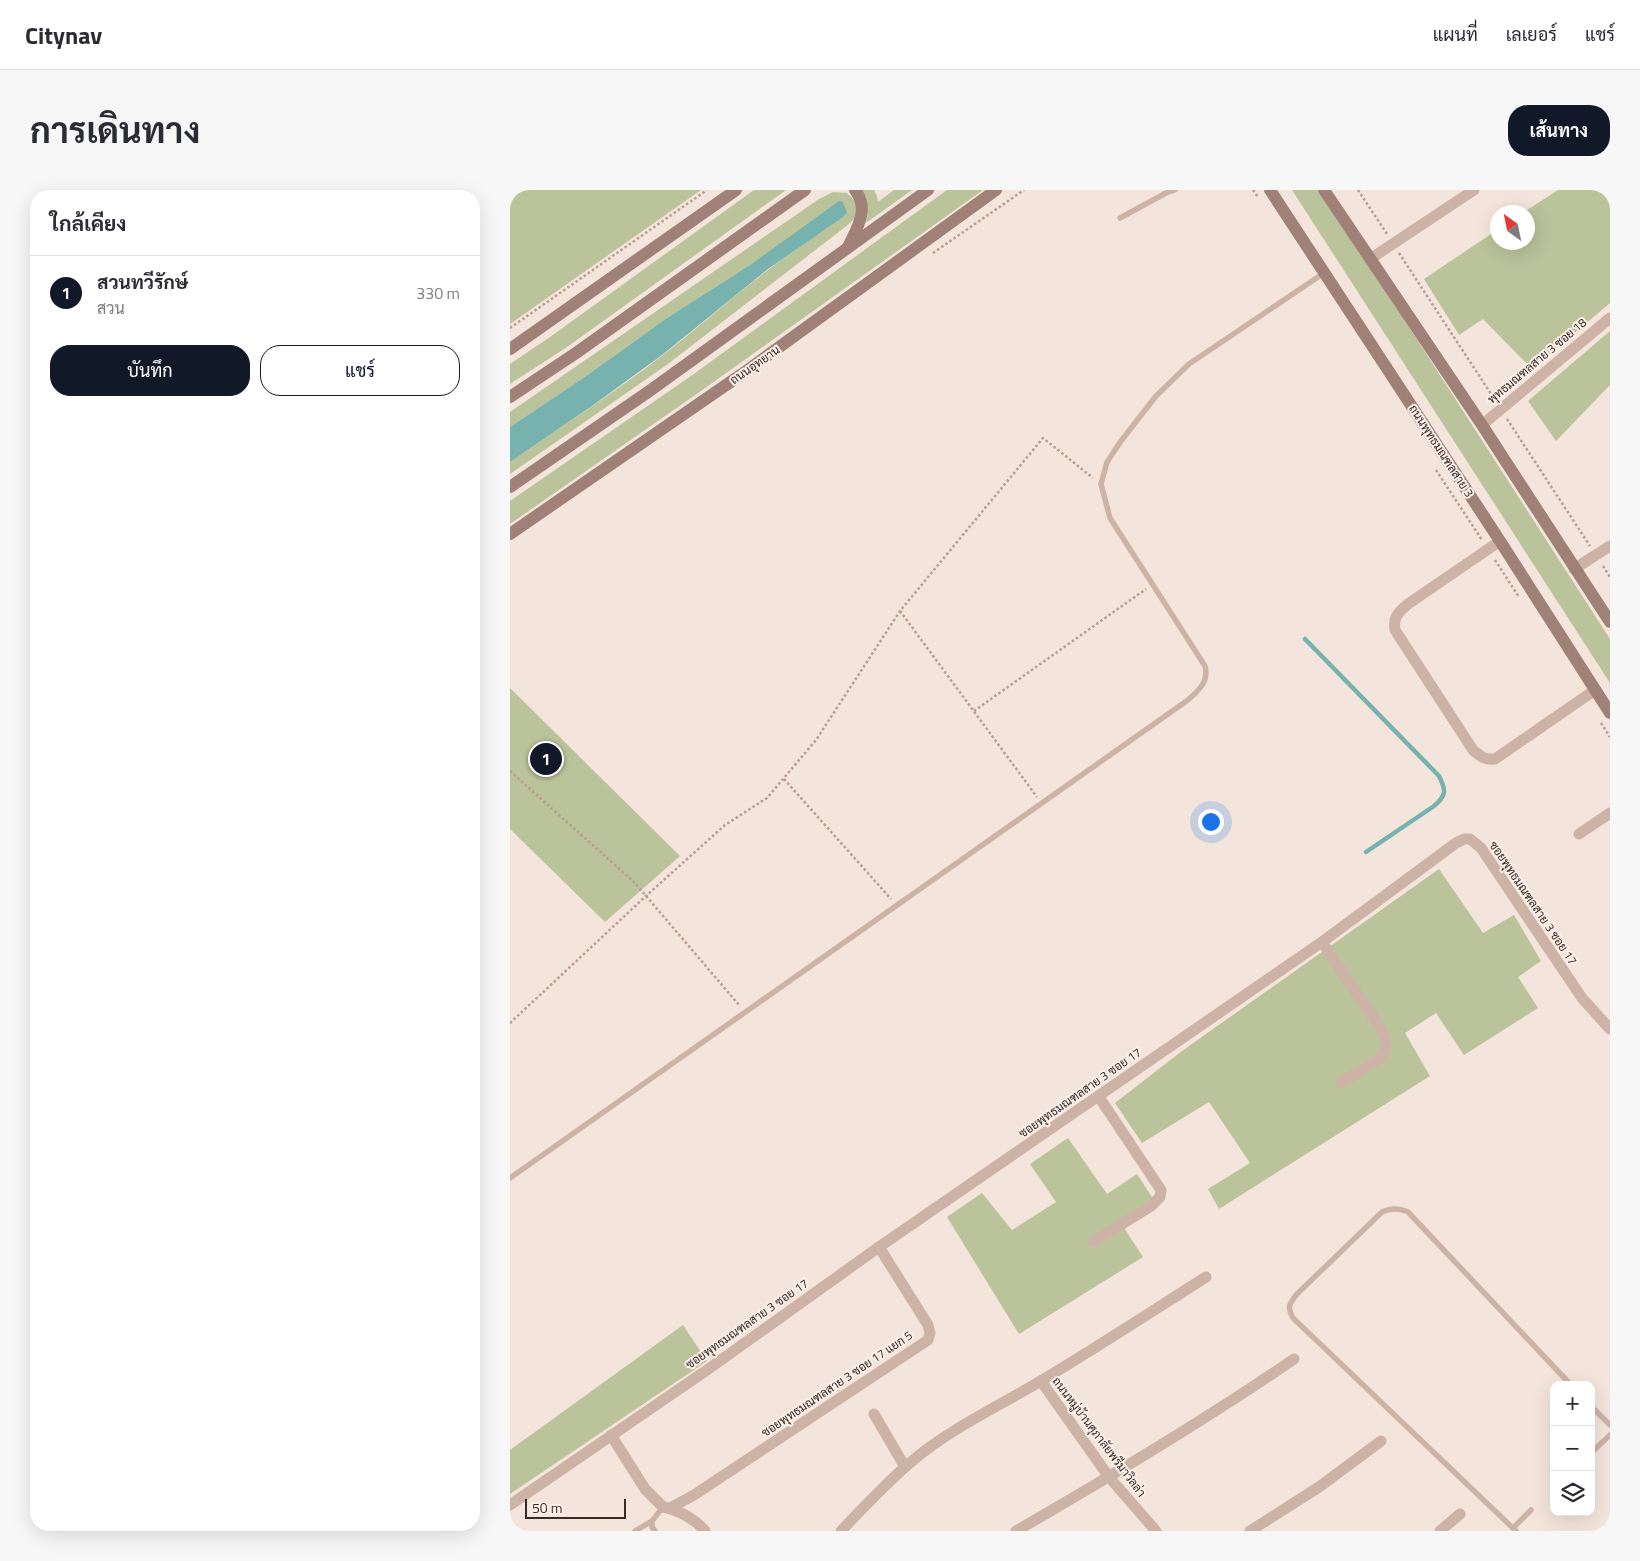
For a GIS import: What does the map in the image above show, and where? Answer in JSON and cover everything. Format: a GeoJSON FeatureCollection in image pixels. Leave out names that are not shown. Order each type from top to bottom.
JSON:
{"type":"FeatureCollection","features":[{"type":"Feature","properties":{"kind":"main road"},"geometry":{"type":"LineString","coordinates":[[510,349],[736,190]]}},
{"type":"Feature","properties":{"kind":"main road"},"geometry":{"type":"LineString","coordinates":[[779,209],[800,190]]}},
{"type":"Feature","properties":{"kind":"main road"},"geometry":{"type":"LineString","coordinates":[[510,397],[576,353],[806,190]]}},
{"type":"Feature","properties":{"kind":"main road"},"geometry":{"type":"LineString","coordinates":[[848,247],[862,212],[861,198],[855,190]]}},
{"type":"Feature","properties":{"kind":"main road"},"geometry":{"type":"LineString","coordinates":[[510,487],[648,392],[928,190]]}},
{"type":"Feature","properties":{"kind":"main road","name":"ถนนอุทยาน"},"geometry":{"type":"LineString","coordinates":[[510,534],[742,374],[996,190]]}},
{"type":"Feature","properties":{"kind":"main road","name":"ถนนพุทธมณฑลสาย 3"},"geometry":{"type":"LineString","coordinates":[[1270,190],[1500,541],[1610,713]]}},
{"type":"Feature","properties":{"kind":"main road"},"geometry":{"type":"LineString","coordinates":[[1324,190],[1610,622]]}},
{"type":"Feature","properties":{"kind":"street"},"geometry":{"type":"LineString","coordinates":[[1370,259],[1474,190]]}},
{"type":"Feature","properties":{"kind":"street","name":"พุทธมณฑลสาย 3 ซอย 18"},"geometry":{"type":"LineString","coordinates":[[1482,426],[1610,318]]}},
{"type":"Feature","properties":{"kind":"street"},"geometry":{"type":"LineString","coordinates":[[1500,541],[1408,604],[1398,613],[1394,621],[1395,630],[1473,750],[1487,760],[1495,759],[1596,690]]}},
{"type":"Feature","properties":{"kind":"street"},"geometry":{"type":"LineString","coordinates":[[1574,569],[1610,546]]}},
{"type":"Feature","properties":{"kind":"street"},"geometry":{"type":"LineString","coordinates":[[1579,834],[1610,813]]}},
{"type":"Feature","properties":{"kind":"street","name":"ซอยพุทธมณฑลสาย 3 ซอย 17"},"geometry":{"type":"LineString","coordinates":[[510,1504],[707,1370],[879,1247],[1322,942],[1456,843],[1470,839],[1481,848],[1582,998],[1610,1029]]}},
{"type":"Feature","properties":{"kind":"street"},"geometry":{"type":"LineString","coordinates":[[1322,942],[1381,1029],[1386,1043],[1386,1051],[1382,1057],[1341,1083]]}},
{"type":"Feature","properties":{"kind":"street"},"geometry":{"type":"LineString","coordinates":[[1093,1242],[1152,1206],[1160,1197],[1161,1190],[1099,1097]]}},
{"type":"Feature","properties":{"kind":"street","name":"ซอยพุทธมณฑลสาย 3 ซอย 17 แยก 5"},"geometry":{"type":"LineString","coordinates":[[666,1507],[694,1495],[928,1340],[930,1332],[928,1326],[879,1247]]}},
{"type":"Feature","properties":{"kind":"street"},"geometry":{"type":"LineString","coordinates":[[841,1531],[888,1482],[912,1461],[954,1432],[1041,1381],[1206,1277]]}},
{"type":"Feature","properties":{"kind":"street"},"geometry":{"type":"LineString","coordinates":[[1016,1531],[1109,1477],[1253,1387],[1294,1359]]}},
{"type":"Feature","properties":{"kind":"street","name":"ถนนหมู่บ้านศุภาลัยพรีมาวิลล่า"},"geometry":{"type":"LineString","coordinates":[[1041,1381],[1109,1477],[1156,1531]]}},
{"type":"Feature","properties":{"kind":"street"},"geometry":{"type":"LineString","coordinates":[[874,1414],[905,1467]]}},
{"type":"Feature","properties":{"kind":"street"},"geometry":{"type":"LineString","coordinates":[[611,1435],[645,1489],[666,1507],[699,1523],[705,1531]]}},
{"type":"Feature","properties":{"kind":"street"},"geometry":{"type":"LineString","coordinates":[[1250,1531],[1319,1487],[1381,1440]]}},
{"type":"Feature","properties":{"kind":"street"},"geometry":{"type":"LineString","coordinates":[[1440,1531],[1460,1514]]}},
{"type":"Feature","properties":{"kind":"lane"},"geometry":{"type":"LineString","coordinates":[[1120,218],[1175,190]]}},
{"type":"Feature","properties":{"kind":"lane"},"geometry":{"type":"LineString","coordinates":[[510,1178],[1042,804],[1188,700],[1204,685],[1206,678],[1205,666],[1110,518],[1101,484],[1107,462],[1156,396],[1189,364],[1324,273]]}},
{"type":"Feature","properties":{"kind":"lane"},"geometry":{"type":"LineString","coordinates":[[1531,1510],[1514,1529],[1293,1318],[1289,1311],[1290,1303],[1296,1294],[1382,1212],[1392,1208],[1400,1209],[1408,1212],[1568,1381]]}},
{"type":"Feature","properties":{"kind":"lane"},"geometry":{"type":"LineString","coordinates":[[1595,1410],[1610,1426]]}},
{"type":"Feature","properties":{"kind":"lane"},"geometry":{"type":"LineString","coordinates":[[1595,1450],[1610,1435]]}},
{"type":"Feature","properties":{"kind":"lane"},"geometry":{"type":"LineString","coordinates":[[635,1531],[652,1521],[666,1507]]}},
{"type":"Feature","properties":{"kind":"lane"},"geometry":{"type":"LineString","coordinates":[[652,1521],[652,1527],[655,1531]]}},
{"type":"Feature","properties":{"kind":"path"},"geometry":{"type":"LineString","coordinates":[[510,328],[707,190]]}},
{"type":"Feature","properties":{"kind":"path"},"geometry":{"type":"LineString","coordinates":[[1253,190],[1258,198]]}},
{"type":"Feature","properties":{"kind":"path"},"geometry":{"type":"LineString","coordinates":[[1358,190],[1610,577]]}},
{"type":"Feature","properties":{"kind":"path"},"geometry":{"type":"LineString","coordinates":[[510,1023],[725,825],[768,798],[816,740],[900,611],[1043,438],[1101,484]]}},
{"type":"Feature","properties":{"kind":"path"},"geometry":{"type":"LineString","coordinates":[[1435,468],[1520,599]]}},
{"type":"Feature","properties":{"kind":"path"},"geometry":{"type":"LineString","coordinates":[[974,711],[1153,585]]}},
{"type":"Feature","properties":{"kind":"path"},"geometry":{"type":"LineString","coordinates":[[900,611],[1042,804]]}},
{"type":"Feature","properties":{"kind":"path"},"geometry":{"type":"LineString","coordinates":[[1600,722],[1610,738]]}},
{"type":"Feature","properties":{"kind":"path"},"geometry":{"type":"LineString","coordinates":[[510,771],[635,883],[745,1012]]}},
{"type":"Feature","properties":{"kind":"path"},"geometry":{"type":"LineString","coordinates":[[784,778],[897,905]]}},
{"type":"Feature","properties":{"kind":"green space"},"geometry":{"type":"Polygon","coordinates":[[[510,190],[701,190],[510,324],[510,190]]]}},
{"type":"Feature","properties":{"kind":"green space"},"geometry":{"type":"Polygon","coordinates":[[[754,190],[786,190],[567,347],[510,384],[510,364],[754,190]]]}},
{"type":"Feature","properties":{"kind":"green space"},"geometry":{"type":"Polygon","coordinates":[[[859,190],[874,190],[878,202],[894,190],[912,190],[866,223],[868,214],[859,190]]]}},
{"type":"Feature","properties":{"kind":"green space"},"geometry":{"type":"Polygon","coordinates":[[[947,190],[983,190],[701,391],[510,524],[510,501],[691,376],[947,190]]]}},
{"type":"Feature","properties":{"kind":"green space"},"geometry":{"type":"Polygon","coordinates":[[[1292,190],[1317,190],[1407,324],[1610,639],[1610,683],[1292,190]]]}},
{"type":"Feature","properties":{"kind":"green space"},"geometry":{"type":"Polygon","coordinates":[[[1558,190],[1610,190],[1610,303],[1532,369],[1483,319],[1459,335],[1424,279],[1490,235],[1490,250],[1535,250],[1535,205],[1558,190]]]}},
{"type":"Feature","properties":{"kind":"green space"},"geometry":{"type":"Polygon","coordinates":[[[833,192],[847,193],[856,202],[857,216],[849,224],[668,364],[510,474],[510,462],[644,369],[797,249],[753,263],[664,320],[589,374],[510,427],[510,412],[819,199],[833,192]]]}},
{"type":"Feature","properties":{"kind":"green space"},"geometry":{"type":"Polygon","coordinates":[[[1610,331],[1610,385],[1556,441],[1528,401],[1610,331]]]}},
{"type":"Feature","properties":{"kind":"green space"},"geometry":{"type":"Polygon","coordinates":[[[510,688],[680,856],[605,922],[510,829],[510,688]]]}},
{"type":"Feature","properties":{"kind":"green space"},"geometry":{"type":"Polygon","coordinates":[[[1439,869],[1483,933],[1514,915],[1541,961],[1518,977],[1538,1008],[1464,1055],[1436,1013],[1405,1033],[1430,1076],[1219,1209],[1208,1189],[1250,1163],[1209,1102],[1142,1143],[1115,1103],[1182,1051],[1439,869]]]}},
{"type":"Feature","properties":{"kind":"green space"},"geometry":{"type":"Polygon","coordinates":[[[1068,1138],[1107,1194],[1137,1174],[1157,1205],[1124,1228],[1143,1257],[1019,1334],[947,1217],[982,1193],[1012,1230],[1056,1202],[1030,1164],[1068,1138]]]}},
{"type":"Feature","properties":{"kind":"green space"},"geometry":{"type":"Polygon","coordinates":[[[683,1325],[707,1361],[510,1494],[510,1450],[683,1325]]]}},
{"type":"Feature","properties":{"kind":"water"},"geometry":{"type":"Polygon","coordinates":[[[839,201],[843,202],[847,213],[843,217],[768,269],[662,355],[510,462],[510,427],[589,374],[664,320],[753,263],[839,201]]]}},
{"type":"Feature","properties":{"kind":"waterway"},"geometry":{"type":"LineString","coordinates":[[1305,639],[1439,776],[1443,785],[1443,795],[1434,806],[1366,852]]}},
{"type":"Feature","properties":{"kind":"place","name":"สวนทวีรักษ์"},"geometry":{"type":"Point","coordinates":[546,759]}}]}
